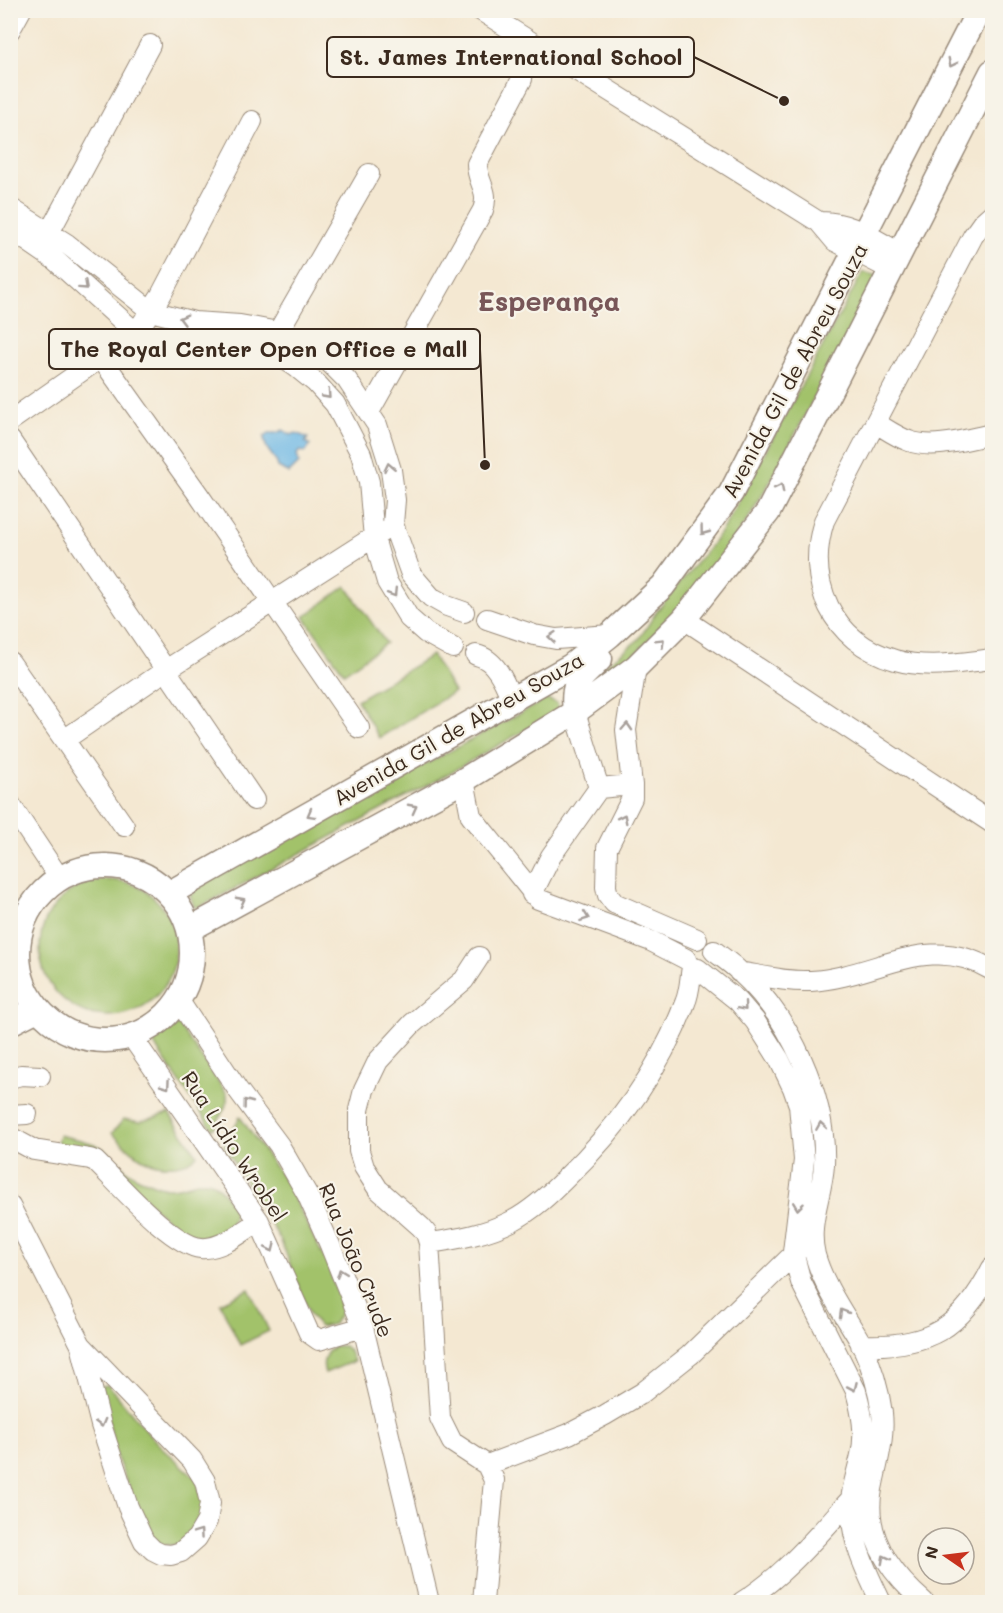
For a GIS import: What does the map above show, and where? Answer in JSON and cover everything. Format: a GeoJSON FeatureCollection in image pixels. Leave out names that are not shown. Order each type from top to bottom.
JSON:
{"type":"FeatureCollection","features":[{"type":"Feature","properties":{"kind":"street"},"geometry":{"type":"LineString","coordinates":[[10,30],[21,10]]}},
{"type":"Feature","properties":{"kind":"street"},"geometry":{"type":"LineString","coordinates":[[480,10],[819,222],[840,223],[860,243],[896,262]]}},
{"type":"Feature","properties":{"kind":"street","name":"Avenida Gil de Abreu Souza"},"geometry":{"type":"LineString","coordinates":[[170,893],[571,666],[610,635],[663,586],[732,494],[979,10]]}},
{"type":"Feature","properties":{"kind":"street"},"geometry":{"type":"LineString","coordinates":[[45,241],[150,45]]}},
{"type":"Feature","properties":{"kind":"street","name":"Avenida Gil de Abreu Souza"},"geometry":{"type":"LineString","coordinates":[[190,929],[464,780],[575,712],[636,667],[684,619],[768,512],[993,72]]}},
{"type":"Feature","properties":{"kind":"street"},"geometry":{"type":"LineString","coordinates":[[369,412],[483,210],[486,191],[477,175],[477,164],[522,79]]}},
{"type":"Feature","properties":{"kind":"street"},"geometry":{"type":"LineString","coordinates":[[10,421],[136,333],[152,311],[252,121]]}},
{"type":"Feature","properties":{"kind":"street"},"geometry":{"type":"LineString","coordinates":[[278,332],[369,174]]}},
{"type":"Feature","properties":{"kind":"street"},"geometry":{"type":"LineString","coordinates":[[10,208],[136,333],[197,346],[264,348],[295,366],[316,383],[334,404],[361,454],[369,482],[374,538],[387,582],[409,618],[426,633],[453,648]]}},
{"type":"Feature","properties":{"kind":"street"},"geometry":{"type":"LineString","coordinates":[[993,214],[983,222],[973,236],[824,521],[818,540],[817,556],[818,574],[835,619],[847,634],[878,653],[896,660],[945,663],[993,659]]}},
{"type":"Feature","properties":{"kind":"street"},"geometry":{"type":"LineString","coordinates":[[10,229],[45,241],[152,311],[194,322],[240,325],[278,332],[296,339],[323,356],[347,380],[377,425],[391,470],[395,500],[393,524],[407,566],[418,584],[439,602],[464,612]]}},
{"type":"Feature","properties":{"kind":"street"},"geometry":{"type":"LineString","coordinates":[[100,358],[359,728]]}},
{"type":"Feature","properties":{"kind":"street"},"geometry":{"type":"LineString","coordinates":[[876,423],[901,438],[922,444],[935,444],[993,434]]}},
{"type":"Feature","properties":{"kind":"street"},"geometry":{"type":"LineString","coordinates":[[10,440],[254,800]]}},
{"type":"Feature","properties":{"kind":"street"},"geometry":{"type":"LineString","coordinates":[[64,740],[166,670],[393,524]]}},
{"type":"Feature","properties":{"kind":"street"},"geometry":{"type":"LineString","coordinates":[[684,619],[993,823]]}},
{"type":"Feature","properties":{"kind":"street"},"geometry":{"type":"LineString","coordinates":[[487,620],[534,635],[556,639],[610,635],[603,656],[581,677],[574,687],[573,697],[575,712],[598,788]]}},
{"type":"Feature","properties":{"kind":"street"},"geometry":{"type":"LineString","coordinates":[[476,655],[488,658],[501,677],[512,700]]}},
{"type":"Feature","properties":{"kind":"street"},"geometry":{"type":"LineString","coordinates":[[10,662],[124,826]]}},
{"type":"Feature","properties":{"kind":"street"},"geometry":{"type":"LineString","coordinates":[[636,667],[626,730],[632,785],[630,804],[607,849],[606,887],[614,903],[627,910],[661,922],[696,939],[706,940],[714,951],[715,956],[711,964],[692,965]]}},
{"type":"Feature","properties":{"kind":"street"},"geometry":{"type":"LineString","coordinates":[[464,780],[471,816],[532,894],[546,903],[651,941],[692,965],[738,1000],[780,1059],[794,1088],[799,1105],[804,1160],[793,1252],[801,1282],[856,1391],[862,1410],[864,1430],[851,1499],[853,1537],[880,1602]]}},
{"type":"Feature","properties":{"kind":"street"},"geometry":{"type":"LineString","coordinates":[[598,788],[632,785]]}},
{"type":"Feature","properties":{"kind":"street"},"geometry":{"type":"LineString","coordinates":[[532,894],[551,856],[598,788]]}},
{"type":"Feature","properties":{"kind":"street"},"geometry":{"type":"LineString","coordinates":[[10,804],[60,879]]}},
{"type":"Feature","properties":{"kind":"street"},"geometry":{"type":"LineString","coordinates":[[97,865],[124,867],[149,876],[170,893],[182,910],[190,929],[193,953],[189,978],[179,1001],[158,1022],[132,1037],[106,1041],[80,1037],[57,1026],[37,1008],[24,985],[18,959],[20,932],[30,907],[48,886],[71,872],[97,865]]}},
{"type":"Feature","properties":{"kind":"street"},"geometry":{"type":"LineString","coordinates":[[429,1243],[484,1233],[513,1221],[531,1210],[578,1168],[632,1102],[652,1069],[686,1000],[692,965],[685,955],[688,945],[696,939]]}},
{"type":"Feature","properties":{"kind":"street"},"geometry":{"type":"LineString","coordinates":[[714,951],[740,972],[772,1009],[786,1030],[806,1071],[817,1102],[824,1149],[822,1181],[812,1238],[821,1271],[861,1345],[878,1393],[882,1414],[882,1441],[870,1506],[873,1525],[881,1552],[893,1572],[924,1602]]}},
{"type":"Feature","properties":{"kind":"street"},"geometry":{"type":"LineString","coordinates":[[692,965],[766,978],[811,981],[842,977],[913,956],[934,954],[971,960],[993,970]]}},
{"type":"Feature","properties":{"kind":"street"},"geometry":{"type":"LineString","coordinates":[[479,957],[464,980],[412,1024],[378,1061],[364,1090],[359,1110],[359,1151],[364,1167],[378,1189],[421,1227],[429,1243],[440,1418],[452,1442],[487,1465],[494,1480],[483,1602]]}},
{"type":"Feature","properties":{"kind":"street","name":"Rua João Crude"},"geometry":{"type":"LineString","coordinates":[[179,1001],[238,1090],[279,1145],[307,1194],[330,1245],[363,1327],[429,1602]]}},
{"type":"Feature","properties":{"kind":"street"},"geometry":{"type":"LineString","coordinates":[[10,1023],[37,1008]]}},
{"type":"Feature","properties":{"kind":"street","name":"Rua Lídio Wrobel"},"geometry":{"type":"LineString","coordinates":[[132,1037],[259,1221],[309,1333],[319,1340],[363,1327]]}},
{"type":"Feature","properties":{"kind":"street"},"geometry":{"type":"LineString","coordinates":[[10,1078],[21,1075],[40,1076]]}},
{"type":"Feature","properties":{"kind":"street"},"geometry":{"type":"LineString","coordinates":[[10,1137],[34,1150],[95,1161],[165,1228],[191,1245],[202,1248],[219,1244],[259,1221]]}},
{"type":"Feature","properties":{"kind":"street"},"geometry":{"type":"LineString","coordinates":[[10,1206],[100,1380],[192,1460],[205,1481],[210,1503],[207,1521],[196,1538],[182,1552],[171,1555],[153,1550],[138,1530],[101,1425],[100,1380]]}},
{"type":"Feature","properties":{"kind":"street"},"geometry":{"type":"LineString","coordinates":[[487,1465],[569,1434],[642,1393],[690,1354],[793,1252],[812,1238]]}},
{"type":"Feature","properties":{"kind":"street"},"geometry":{"type":"LineString","coordinates":[[861,1345],[888,1346],[928,1338],[957,1320],[980,1292],[993,1268]]}},
{"type":"Feature","properties":{"kind":"street"},"geometry":{"type":"LineString","coordinates":[[742,1602],[784,1571],[851,1499],[872,1491]]}},
{"type":"Feature","properties":{"kind":"green space"},"geometry":{"type":"Polygon","coordinates":[[[863,272],[878,276],[770,482],[748,519],[704,581],[635,654],[589,692],[581,685],[639,639],[657,611],[726,524],[863,272]]]}},
{"type":"Feature","properties":{"kind":"green space"},"geometry":{"type":"Polygon","coordinates":[[[346,586],[386,643],[344,673],[304,617],[346,586]]]}},
{"type":"Feature","properties":{"kind":"green space"},"geometry":{"type":"Polygon","coordinates":[[[432,655],[454,692],[379,738],[357,700],[432,655]]]}},
{"type":"Feature","properties":{"kind":"green space"},"geometry":{"type":"Polygon","coordinates":[[[547,699],[557,703],[559,711],[435,781],[211,901],[194,907],[190,895],[203,884],[547,699]]]}},
{"type":"Feature","properties":{"kind":"green space"},"geometry":{"type":"Polygon","coordinates":[[[108,880],[134,885],[146,891],[156,900],[165,910],[171,922],[176,948],[171,974],[165,986],[156,996],[146,1005],[134,1011],[108,1016],[82,1011],[70,1005],[60,996],[51,986],[45,974],[40,948],[45,922],[51,910],[60,900],[70,891],[82,885],[108,880]]]}},
{"type":"Feature","properties":{"kind":"green space"},"geometry":{"type":"Polygon","coordinates":[[[178,1024],[227,1094],[227,1103],[212,1129],[153,1043],[178,1024]]]}},
{"type":"Feature","properties":{"kind":"green space"},"geometry":{"type":"Polygon","coordinates":[[[169,1113],[197,1155],[184,1163],[165,1165],[148,1161],[133,1152],[112,1133],[124,1119],[140,1122],[169,1113]]]}},
{"type":"Feature","properties":{"kind":"green space"},"geometry":{"type":"Polygon","coordinates":[[[240,1117],[287,1184],[327,1264],[341,1312],[334,1324],[320,1327],[310,1315],[281,1241],[224,1145],[240,1117]]]}},
{"type":"Feature","properties":{"kind":"green space"},"geometry":{"type":"Polygon","coordinates":[[[59,1135],[96,1145],[131,1174],[161,1187],[177,1187],[200,1181],[213,1183],[233,1209],[231,1223],[218,1234],[204,1237],[188,1233],[156,1210],[104,1156],[93,1150],[56,1147],[59,1135]]]}},
{"type":"Feature","properties":{"kind":"green space"},"geometry":{"type":"Polygon","coordinates":[[[249,1289],[269,1331],[240,1345],[220,1303],[249,1289]]]}},
{"type":"Feature","properties":{"kind":"green space"},"geometry":{"type":"Polygon","coordinates":[[[335,1346],[344,1346],[354,1361],[325,1373],[323,1365],[325,1358],[335,1346]]]}},
{"type":"Feature","properties":{"kind":"green space"},"geometry":{"type":"Polygon","coordinates":[[[108,1385],[157,1443],[197,1479],[205,1513],[182,1545],[164,1545],[149,1538],[117,1458],[101,1389],[102,1386],[108,1385]]]}},
{"type":"Feature","properties":{"kind":"water"},"geometry":{"type":"Polygon","coordinates":[[[283,430],[291,435],[296,433],[308,438],[305,442],[310,445],[306,452],[300,451],[297,454],[299,463],[289,473],[278,467],[266,447],[264,437],[269,433],[283,430]]]}},
{"type":"Feature","properties":{"kind":"place","name":"St. James International School"},"geometry":{"type":"Point","coordinates":[784,101]}},
{"type":"Feature","properties":{"kind":"place","name":"The Royal Center Open Office e Mall"},"geometry":{"type":"Point","coordinates":[485,465]}},
{"type":"Feature","properties":{"kind":"district","name":"Esperança"},"geometry":{"type":"Point","coordinates":[549,300]}}]}
